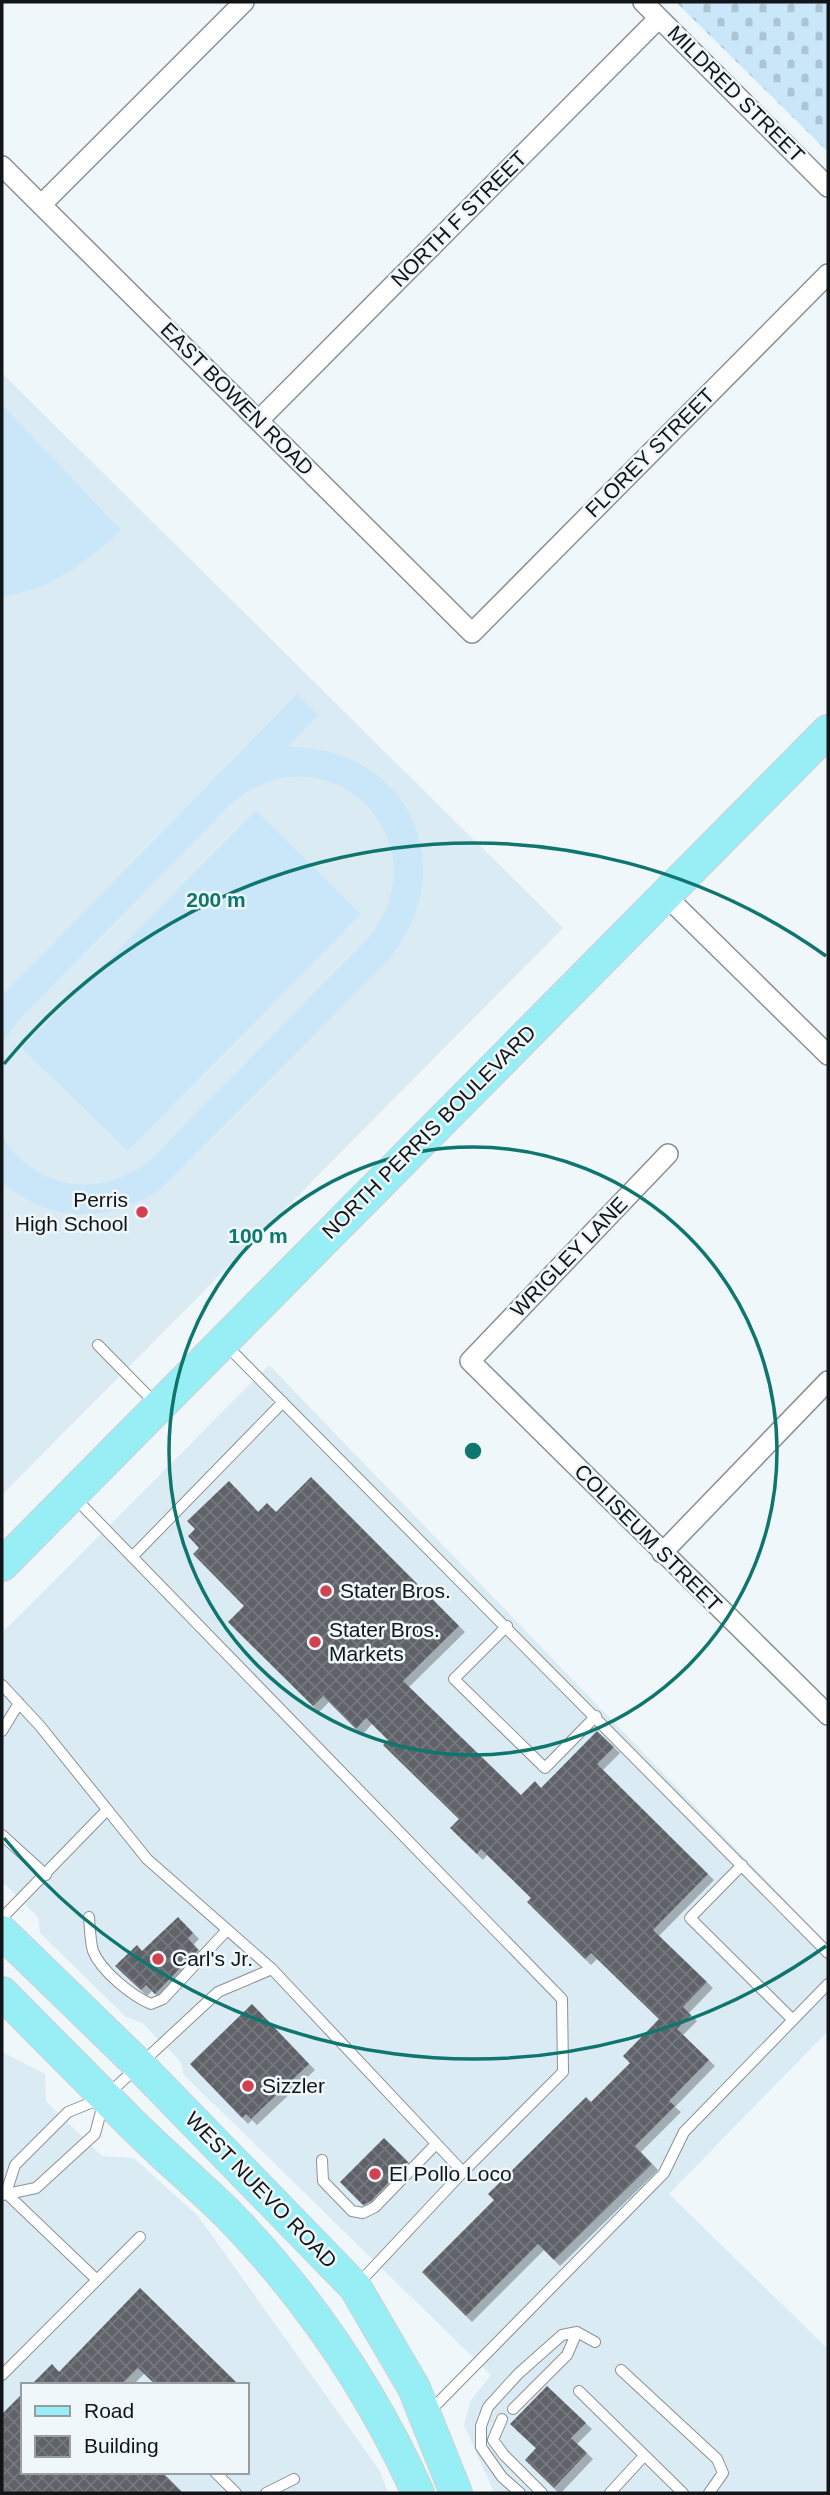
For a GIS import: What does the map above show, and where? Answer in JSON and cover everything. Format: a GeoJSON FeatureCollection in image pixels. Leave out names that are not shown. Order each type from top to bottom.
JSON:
{"type":"FeatureCollection","features":[{"type":"Feature","properties":{"kind":"main road","name":"NORTH PERRIS BOULEVARD"},"geometry":{"type":"LineString","coordinates":[[2,1565],[828,731]]}},
{"type":"Feature","properties":{"kind":"main road","name":"WEST NUEVO ROAD"},"geometry":{"type":"LineString","coordinates":[[2,1933],[138,2064],[355,2287],[414,2388],[456,2493]]}},
{"type":"Feature","properties":{"kind":"main road","name":"WEST NUEVO ROAD"},"geometry":{"type":"LineString","coordinates":[[2,1993],[104,2097],[227,2214],[281,2273],[341,2351],[368,2395],[418,2493]]}},
{"type":"Feature","properties":{"kind":"main road"},"geometry":{"type":"LineString","coordinates":[[227,2214],[251,2216],[277,2236],[323,2292],[342,2294],[355,2287]]}},
{"type":"Feature","properties":{"kind":"street"},"geometry":{"type":"LineString","coordinates":[[41,205],[244,2]]}},
{"type":"Feature","properties":{"kind":"street","name":"MILDRED STREET"},"geometry":{"type":"LineString","coordinates":[[643,2],[828,187]]}},
{"type":"Feature","properties":{"kind":"street","name":"NORTH F STREET"},"geometry":{"type":"LineString","coordinates":[[259,420],[659,18]]}},
{"type":"Feature","properties":{"kind":"street","name":"EAST BOWEN ROAD"},"geometry":{"type":"LineString","coordinates":[[2,166],[472,633]]}},
{"type":"Feature","properties":{"kind":"street","name":"FLOREY STREET"},"geometry":{"type":"LineString","coordinates":[[472,633],[828,274]]}},
{"type":"Feature","properties":{"kind":"street"},"geometry":{"type":"LineString","coordinates":[[664,894],[828,1055]]}},
{"type":"Feature","properties":{"kind":"street","name":"WRIGLEY LANE"},"geometry":{"type":"LineString","coordinates":[[470,1361],[668,1154]]}},
{"type":"Feature","properties":{"kind":"street","name":"COLISEUM STREET"},"geometry":{"type":"LineString","coordinates":[[470,1361],[828,1715]]}},
{"type":"Feature","properties":{"kind":"street"},"geometry":{"type":"LineString","coordinates":[[662,1553],[828,1381]]}},
{"type":"Feature","properties":{"kind":"lane"},"geometry":{"type":"LineString","coordinates":[[222,1341],[828,1953]]}},
{"type":"Feature","properties":{"kind":"lane"},"geometry":{"type":"LineString","coordinates":[[98,1345],[158,1406]]}},
{"type":"Feature","properties":{"kind":"lane"},"geometry":{"type":"LineString","coordinates":[[132,1556],[283,1402]]}},
{"type":"Feature","properties":{"kind":"lane"},"geometry":{"type":"LineString","coordinates":[[71,1494],[562,1998],[563,2072],[463,2172],[355,2287]]}},
{"type":"Feature","properties":{"kind":"lane"},"geometry":{"type":"LineString","coordinates":[[507,1626],[454,1679],[545,1768],[596,1717]]}},
{"type":"Feature","properties":{"kind":"lane"},"geometry":{"type":"LineString","coordinates":[[2,1685],[146,1859],[272,1969],[463,2172]]}},
{"type":"Feature","properties":{"kind":"lane"},"geometry":{"type":"LineString","coordinates":[[2,1731],[19,1703]]}},
{"type":"Feature","properties":{"kind":"lane"},"geometry":{"type":"LineString","coordinates":[[2,1918],[107,1810]]}},
{"type":"Feature","properties":{"kind":"lane"},"geometry":{"type":"LineString","coordinates":[[2,1835],[46,1875]]}},
{"type":"Feature","properties":{"kind":"lane"},"geometry":{"type":"LineString","coordinates":[[742,1865],[690,1918],[793,2020]]}},
{"type":"Feature","properties":{"kind":"lane"},"geometry":{"type":"LineString","coordinates":[[89,1917],[93,1950],[102,1966],[136,1998],[151,2004],[163,1999],[228,1930]]}},
{"type":"Feature","properties":{"kind":"lane"},"geometry":{"type":"LineString","coordinates":[[3,2192],[15,2165],[68,2112],[104,2097],[218,1992],[272,1969]]}},
{"type":"Feature","properties":{"kind":"lane"},"geometry":{"type":"LineString","coordinates":[[425,2416],[664,2173],[684,2132],[828,1984]]}},
{"type":"Feature","properties":{"kind":"lane"},"geometry":{"type":"LineString","coordinates":[[3,2192],[36,2188],[95,2134],[104,2097]]}},
{"type":"Feature","properties":{"kind":"lane"},"geometry":{"type":"LineString","coordinates":[[322,2160],[323,2181],[352,2211],[363,2213],[374,2207],[436,2144]]}},
{"type":"Feature","properties":{"kind":"lane"},"geometry":{"type":"LineString","coordinates":[[3,2192],[97,2280]]}},
{"type":"Feature","properties":{"kind":"lane"},"geometry":{"type":"LineString","coordinates":[[2,2375],[140,2237]]}},
{"type":"Feature","properties":{"kind":"lane"},"geometry":{"type":"LineString","coordinates":[[520,2493],[502,2477],[481,2447],[481,2426],[488,2407],[518,2374],[562,2335],[577,2332],[595,2342]]}},
{"type":"Feature","properties":{"kind":"lane"},"geometry":{"type":"LineString","coordinates":[[513,2409],[567,2355],[577,2332]]}},
{"type":"Feature","properties":{"kind":"lane"},"geometry":{"type":"LineString","coordinates":[[621,2370],[717,2459],[723,2473],[709,2493]]}},
{"type":"Feature","properties":{"kind":"lane"},"geometry":{"type":"LineString","coordinates":[[579,2391],[683,2493]]}},
{"type":"Feature","properties":{"kind":"lane"},"geometry":{"type":"LineString","coordinates":[[502,2419],[493,2440],[503,2455],[542,2493]]}},
{"type":"Feature","properties":{"kind":"lane"},"geometry":{"type":"LineString","coordinates":[[610,2493],[644,2456]]}},
{"type":"Feature","properties":{"kind":"lane"},"geometry":{"type":"LineString","coordinates":[[217,2474],[236,2493]]}},
{"type":"Feature","properties":{"kind":"lane"},"geometry":{"type":"LineString","coordinates":[[266,2493],[293,2479]]}},
{"type":"Feature","properties":{"kind":"shaded area","name":"Perris High School"},"geometry":{"type":"Polygon","coordinates":[[[2,373],[563,928],[2,1495],[2,373]]]}},
{"type":"Feature","properties":{"kind":"shaded area"},"geometry":{"type":"Polygon","coordinates":[[[269,1365],[828,1944],[828,2031],[669,2194],[828,2349],[828,2493],[494,2493],[464,2425],[471,2400],[491,2375],[184,2075],[180,2061],[142,2023],[126,2017],[40,1933],[38,1917],[2,1884],[2,1633],[269,1365]]]}},
{"type":"Feature","properties":{"kind":"shaded area"},"geometry":{"type":"Polygon","coordinates":[[[2,2052],[45,2074],[46,2101],[102,2156],[134,2158],[198,2216],[380,2471],[388,2493],[2,2493],[2,2052]]]}},
{"type":"Feature","properties":{"kind":"green space"},"geometry":{"type":"Polygon","coordinates":[[[676,2],[828,2],[828,152],[676,2]]]}},
{"type":"Feature","properties":{"kind":"green space"},"geometry":{"type":"Polygon","coordinates":[[[2,405],[121,530],[81,564],[52,581],[36,588],[2,596],[2,405]]]}},
{"type":"Feature","properties":{"kind":"green space"},"geometry":{"type":"Polygon","coordinates":[[[297,694],[318,715],[287,747],[329,752],[365,767],[392,789],[412,818],[422,851],[422,887],[411,924],[388,960],[160,1190],[120,1209],[79,1214],[39,1206],[20,1196],[2,1182],[2,1136],[17,1155],[34,1169],[53,1179],[73,1184],[93,1184],[114,1180],[135,1171],[154,1157],[367,939],[389,902],[394,866],[385,832],[365,804],[337,785],[303,777],[267,782],[230,805],[17,1022],[2,1043],[2,996],[297,694]]]}},
{"type":"Feature","properties":{"kind":"green space"},"geometry":{"type":"Polygon","coordinates":[[[256,810],[361,914],[128,1151],[22,1048],[256,810]]]}},
{"type":"Feature","properties":{"kind":"building"},"geometry":{"type":"Polygon","coordinates":[[[311,1477],[459,1626],[403,1681],[521,1795],[535,1781],[541,1788],[597,1731],[614,1747],[597,1764],[708,1874],[653,1930],[707,1982],[683,2007],[691,2015],[677,2029],[709,2060],[669,2101],[675,2106],[635,2146],[652,2164],[554,2260],[538,2244],[466,2316],[422,2272],[494,2200],[488,2194],[586,2097],[591,2102],[630,2063],[623,2056],[659,2019],[591,1953],[585,1959],[527,1902],[531,1898],[481,1849],[477,1854],[450,1828],[459,1819],[383,1745],[388,1740],[366,1718],[356,1729],[323,1696],[313,1706],[228,1622],[244,1606],[193,1554],[199,1548],[188,1536],[195,1529],[187,1521],[229,1481],[258,1512],[267,1503],[276,1512],[311,1477]]]}},
{"type":"Feature","properties":{"kind":"building","name":"Carl's Jr."},"geometry":{"type":"Polygon","coordinates":[[[178,1917],[193,1933],[188,1938],[198,1950],[155,1994],[146,1985],[141,1990],[115,1966],[137,1945],[142,1951],[178,1917]]]}},
{"type":"Feature","properties":{"kind":"building","name":"Sizzler"},"geometry":{"type":"Polygon","coordinates":[[[252,2004],[309,2064],[251,2119],[246,2114],[242,2118],[190,2064],[252,2004]]]}},
{"type":"Feature","properties":{"kind":"building","name":"El Pollo Loco"},"geometry":{"type":"Polygon","coordinates":[[[384,2138],[408,2162],[371,2201],[363,2205],[340,2182],[384,2138]]]}},
{"type":"Feature","properties":{"kind":"building"},"geometry":{"type":"Polygon","coordinates":[[[140,2288],[237,2383],[154,2383],[138,2368],[123,2383],[33,2383],[52,2364],[59,2372],[140,2288]]]}},
{"type":"Feature","properties":{"kind":"building"},"geometry":{"type":"Polygon","coordinates":[[[547,2386],[586,2423],[571,2438],[587,2453],[554,2488],[525,2460],[536,2448],[510,2424],[547,2386]]]}},
{"type":"Feature","properties":{"kind":"building"},"geometry":{"type":"Polygon","coordinates":[[[21,2395],[21,2474],[164,2474],[183,2493],[2,2493],[2,2414],[21,2395]]]}},
{"type":"Feature","properties":{"kind":"place","name":"Perris High School"},"geometry":{"type":"Point","coordinates":[142,1212]}},
{"type":"Feature","properties":{"kind":"place","name":"Stater Bros."},"geometry":{"type":"Point","coordinates":[326,1591]}},
{"type":"Feature","properties":{"kind":"place","name":"Stater Bros. Markets"},"geometry":{"type":"Point","coordinates":[315,1642]}},
{"type":"Feature","properties":{"kind":"place","name":"Carl's Jr."},"geometry":{"type":"Point","coordinates":[158,1959]}},
{"type":"Feature","properties":{"kind":"place","name":"Sizzler"},"geometry":{"type":"Point","coordinates":[248,2086]}},
{"type":"Feature","properties":{"kind":"place","name":"El Pollo Loco"},"geometry":{"type":"Point","coordinates":[375,2174]}}]}
